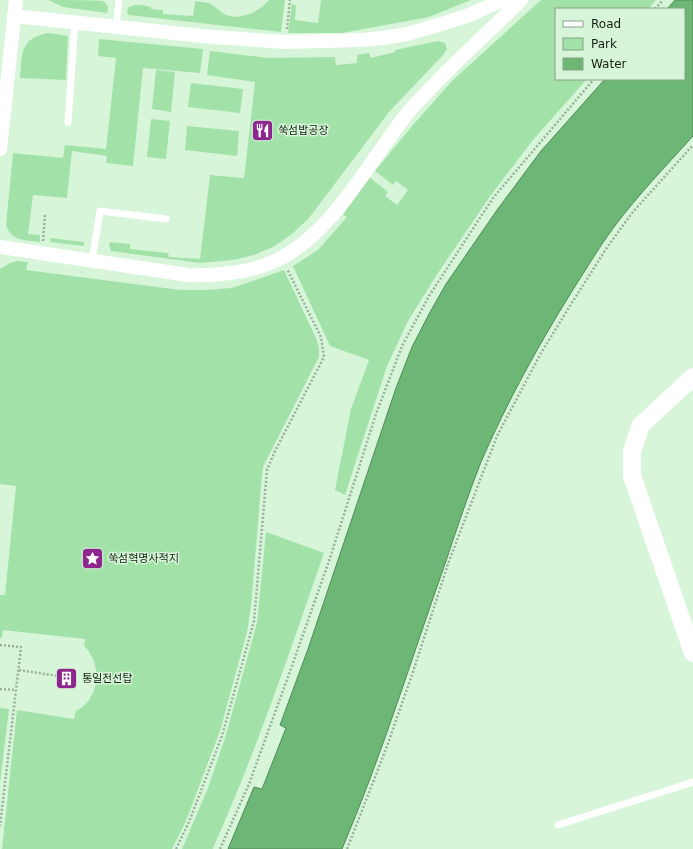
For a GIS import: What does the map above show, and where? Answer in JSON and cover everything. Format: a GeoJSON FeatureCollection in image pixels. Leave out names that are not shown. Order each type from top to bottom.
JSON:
{"type":"FeatureCollection","features":[{"type":"Feature","properties":{"kind":"street"},"geometry":{"type":"LineString","coordinates":[[0,149],[16,0]]}},
{"type":"Feature","properties":{"kind":"street"},"geometry":{"type":"LineString","coordinates":[[14,16],[202,36],[285,42],[361,40],[407,34],[469,15],[503,0]]}},
{"type":"Feature","properties":{"kind":"street"},"geometry":{"type":"LineString","coordinates":[[0,247],[188,275],[212,276],[250,269],[282,258],[317,231],[340,206],[407,113],[452,65],[521,0]]}},
{"type":"Feature","properties":{"kind":"street"},"geometry":{"type":"LineString","coordinates":[[693,377],[641,425],[632,451],[632,476],[693,653]]}},
{"type":"Feature","properties":{"kind":"lane"},"geometry":{"type":"LineString","coordinates":[[116,27],[119,0]]}},
{"type":"Feature","properties":{"kind":"lane"},"geometry":{"type":"LineString","coordinates":[[68,122],[75,23]]}},
{"type":"Feature","properties":{"kind":"lane"},"geometry":{"type":"LineString","coordinates":[[92,261],[100,211],[166,219]]}},
{"type":"Feature","properties":{"kind":"lane"},"geometry":{"type":"LineString","coordinates":[[558,826],[693,782]]}},
{"type":"Feature","properties":{"kind":"path"},"geometry":{"type":"LineString","coordinates":[[285,42],[290,0]]}},
{"type":"Feature","properties":{"kind":"path"},"geometry":{"type":"LineString","coordinates":[[656,8],[663,0]]}},
{"type":"Feature","properties":{"kind":"path"},"geometry":{"type":"LineString","coordinates":[[220,849],[249,784],[293,663],[329,561],[376,414],[402,346],[429,296],[493,198],[593,80]]}},
{"type":"Feature","properties":{"kind":"path"},"geometry":{"type":"LineString","coordinates":[[347,849],[386,749],[412,676],[449,561],[497,436],[541,353],[606,249],[632,213],[693,145]]}},
{"type":"Feature","properties":{"kind":"path"},"geometry":{"type":"LineString","coordinates":[[43,246],[46,214]]}},
{"type":"Feature","properties":{"kind":"path"},"geometry":{"type":"LineString","coordinates":[[176,849],[189,822],[222,736],[254,621],[267,470],[275,451],[324,357],[321,337],[282,258]]}},
{"type":"Feature","properties":{"kind":"path"},"geometry":{"type":"LineString","coordinates":[[0,645],[21,647],[0,826]]}},
{"type":"Feature","properties":{"kind":"path"},"geometry":{"type":"LineString","coordinates":[[19,670],[58,676]]}},
{"type":"Feature","properties":{"kind":"path"},"geometry":{"type":"LineString","coordinates":[[0,689],[16,690]]}},
{"type":"Feature","properties":{"kind":"green space"},"geometry":{"type":"Polygon","coordinates":[[[48,0],[102,1],[108,7],[107,13],[63,7],[48,0]]]}},
{"type":"Feature","properties":{"kind":"green space"},"geometry":{"type":"Polygon","coordinates":[[[269,0],[285,0],[281,32],[128,15],[127,10],[132,6],[143,5],[151,7],[151,9],[163,10],[163,14],[193,16],[195,1],[208,3],[226,15],[238,17],[250,14],[261,8],[269,0]]]}},
{"type":"Feature","properties":{"kind":"green space"},"geometry":{"type":"Polygon","coordinates":[[[321,0],[471,0],[429,17],[342,33],[288,33],[292,4],[296,5],[295,20],[318,23],[321,0]]]}},
{"type":"Feature","properties":{"kind":"green space"},"geometry":{"type":"Polygon","coordinates":[[[541,0],[656,0],[649,8],[555,8],[555,80],[586,80],[533,140],[491,195],[438,273],[408,321],[387,366],[345,495],[335,490],[351,409],[369,360],[330,346],[293,266],[318,250],[347,217],[343,215],[369,177],[388,192],[385,196],[397,205],[408,190],[396,181],[393,185],[375,171],[452,81],[541,0]]]}},
{"type":"Feature","properties":{"kind":"green space"},"geometry":{"type":"Polygon","coordinates":[[[48,33],[68,36],[66,80],[20,78],[22,55],[27,43],[39,35],[48,33]]]}},
{"type":"Feature","properties":{"kind":"green space"},"geometry":{"type":"Polygon","coordinates":[[[99,39],[203,49],[200,73],[143,68],[133,166],[106,163],[107,156],[72,151],[67,198],[33,195],[28,234],[40,235],[40,242],[19,239],[11,234],[6,225],[13,153],[63,158],[65,145],[106,149],[116,58],[98,56],[99,39]]]}},
{"type":"Feature","properties":{"kind":"green space"},"geometry":{"type":"Polygon","coordinates":[[[438,41],[445,43],[447,49],[442,56],[389,112],[309,218],[292,234],[273,247],[254,255],[233,260],[200,263],[111,251],[109,245],[110,242],[130,244],[130,249],[168,253],[169,257],[200,259],[210,175],[244,178],[255,82],[207,75],[210,51],[268,58],[335,57],[336,65],[357,63],[357,55],[369,53],[371,58],[395,52],[395,50],[438,41]]]}},
{"type":"Feature","properties":{"kind":"green space"},"geometry":{"type":"Polygon","coordinates":[[[156,70],[175,72],[171,112],[152,109],[156,70]]]}},
{"type":"Feature","properties":{"kind":"green space"},"geometry":{"type":"Polygon","coordinates":[[[191,83],[243,89],[240,113],[188,107],[191,83]]]}},
{"type":"Feature","properties":{"kind":"green space"},"geometry":{"type":"Polygon","coordinates":[[[151,119],[170,121],[166,159],[147,157],[151,119]]]}},
{"type":"Feature","properties":{"kind":"green space"},"geometry":{"type":"Polygon","coordinates":[[[187,126],[239,131],[237,156],[185,150],[187,126]]]}},
{"type":"Feature","properties":{"kind":"green space"},"geometry":{"type":"Polygon","coordinates":[[[50,238],[84,242],[84,246],[50,242],[50,238]]]}},
{"type":"Feature","properties":{"kind":"green space"},"geometry":{"type":"Polygon","coordinates":[[[17,261],[28,262],[26,270],[180,290],[232,288],[284,270],[316,338],[319,348],[319,357],[263,467],[251,607],[247,632],[220,731],[186,821],[172,849],[2,849],[17,710],[74,719],[76,711],[84,706],[90,698],[96,681],[94,662],[90,653],[84,646],[85,639],[3,630],[2,638],[0,638],[0,595],[5,595],[16,486],[0,484],[0,269],[17,261]]]}},
{"type":"Feature","properties":{"kind":"green space"},"geometry":{"type":"Polygon","coordinates":[[[266,532],[324,553],[258,739],[213,849],[182,849],[208,788],[225,738],[257,623],[266,532]]]}},
{"type":"Feature","properties":{"kind":"green space"},"geometry":{"type":"Polygon","coordinates":[[[0,708],[9,709],[0,783],[0,708]]]}},
{"type":"Feature","properties":{"kind":"water"},"geometry":{"type":"Polygon","coordinates":[[[675,0],[693,0],[693,136],[652,181],[603,242],[548,330],[502,417],[481,462],[384,742],[342,849],[228,849],[254,787],[262,789],[286,728],[280,725],[308,649],[396,388],[412,347],[429,314],[446,284],[497,210],[541,151],[604,80],[685,80],[685,8],[668,8],[675,0]]]}},
{"type":"Feature","properties":{"kind":"place","name":"쑥섬밥공장"},"geometry":{"type":"Point","coordinates":[263,130]}},
{"type":"Feature","properties":{"kind":"place","name":"쑥섬혁명사적지"},"geometry":{"type":"Point","coordinates":[92,558]}},
{"type":"Feature","properties":{"kind":"place","name":"통일전선탑"},"geometry":{"type":"Point","coordinates":[66,678]}}]}
